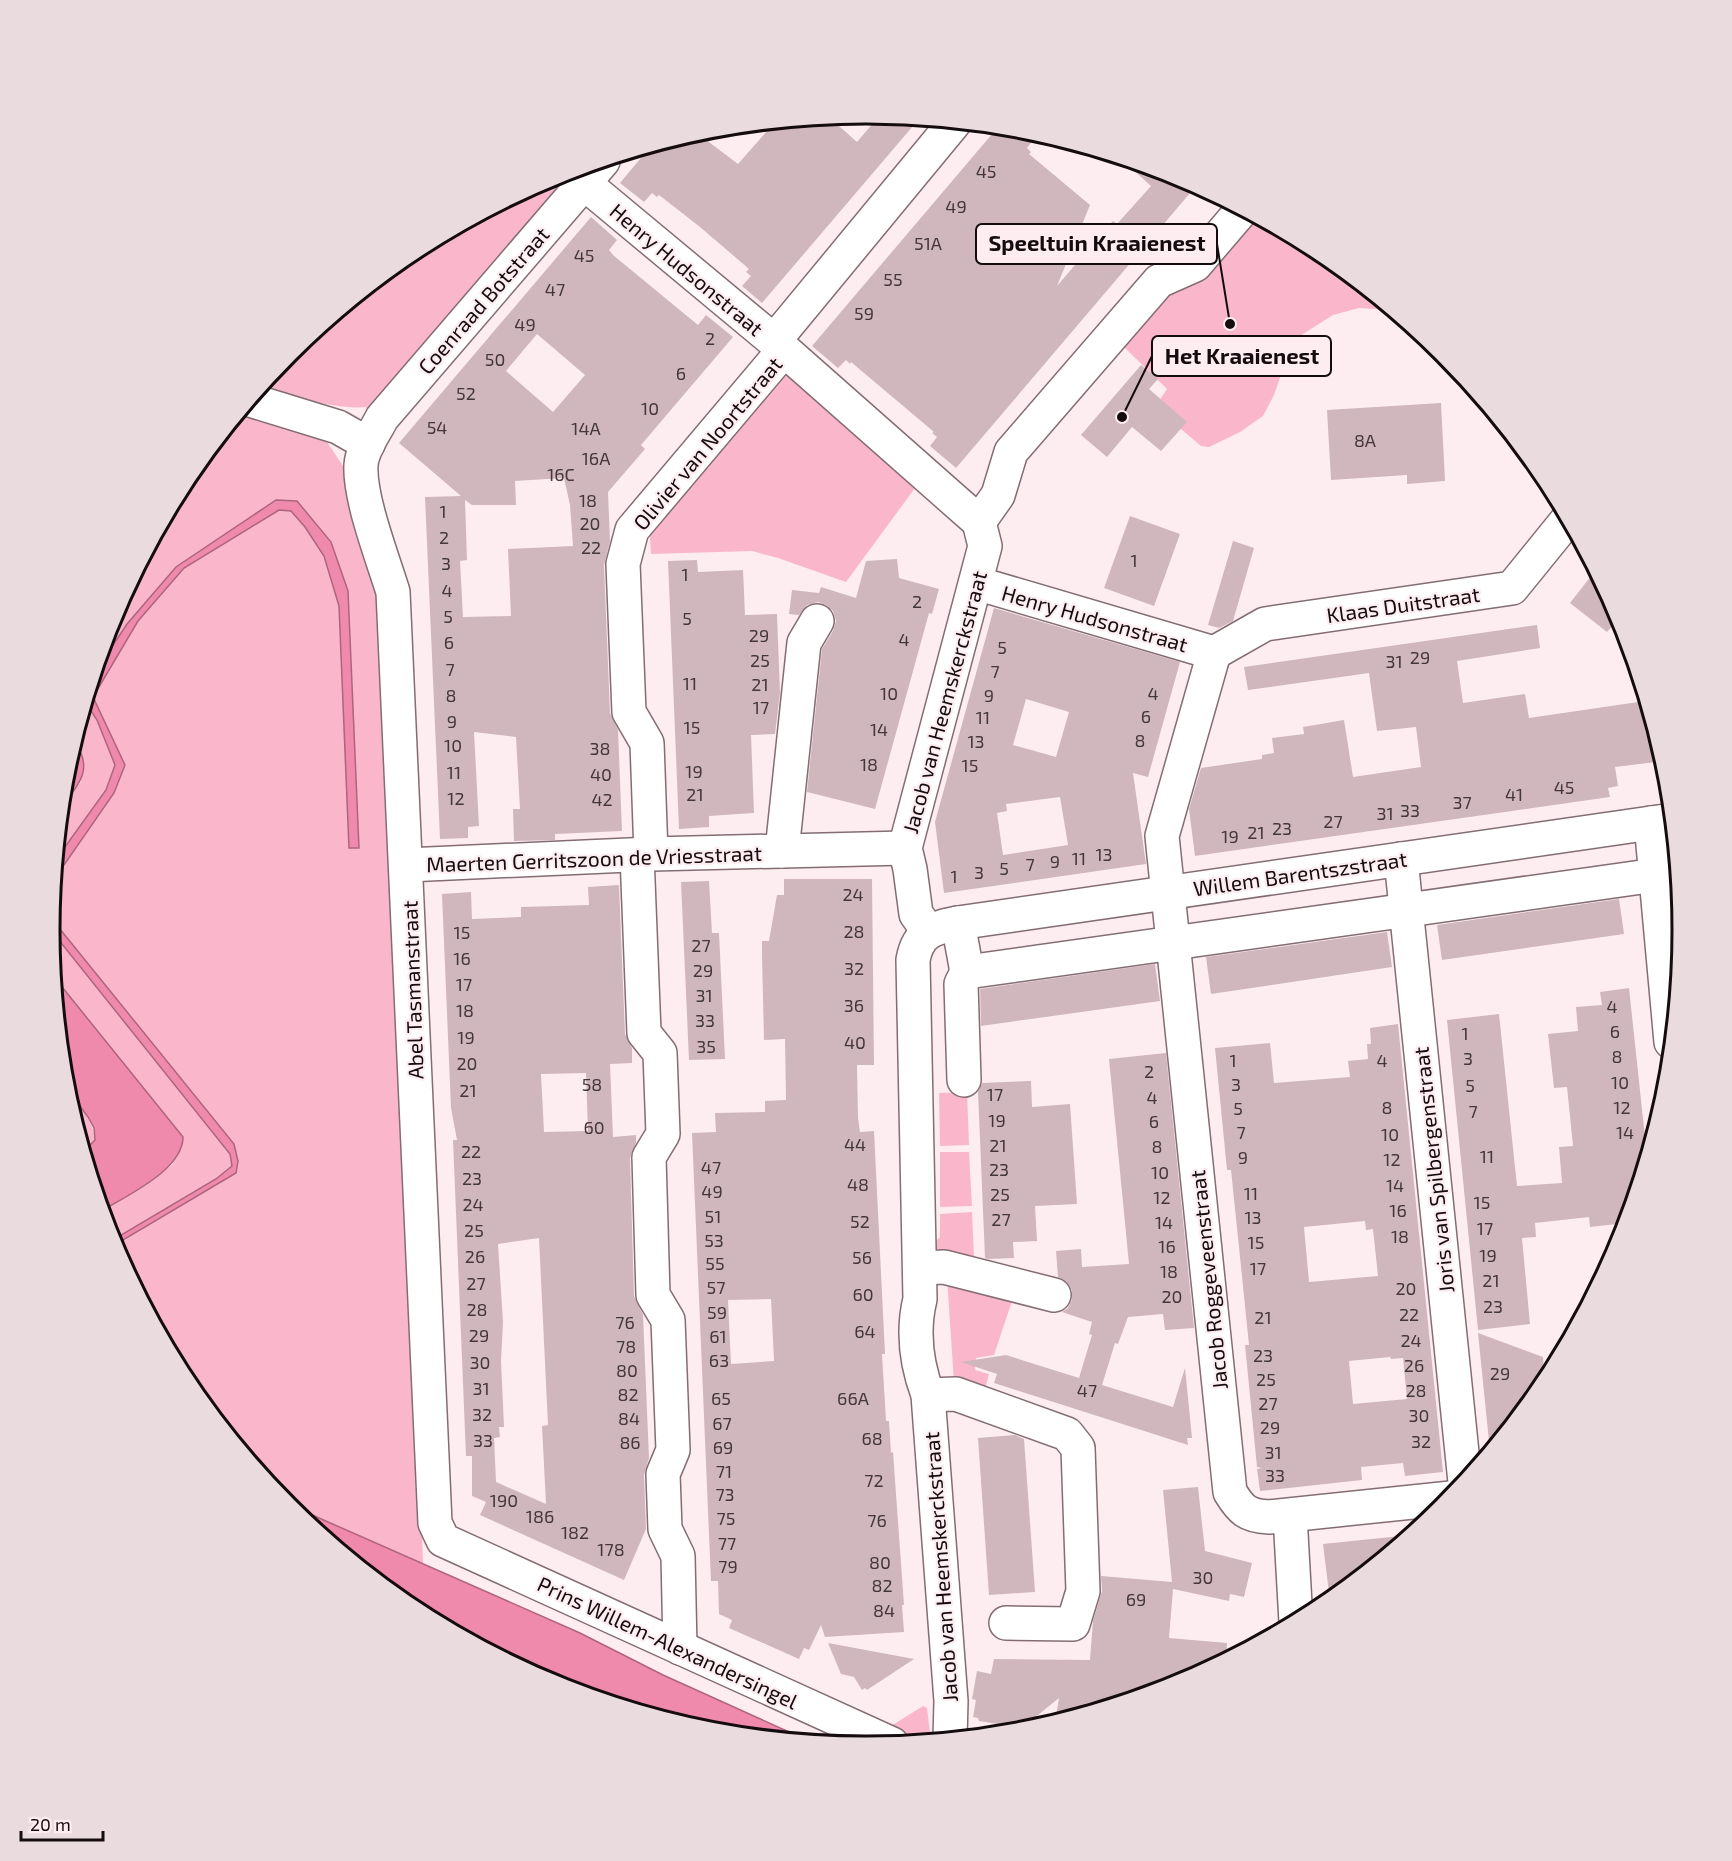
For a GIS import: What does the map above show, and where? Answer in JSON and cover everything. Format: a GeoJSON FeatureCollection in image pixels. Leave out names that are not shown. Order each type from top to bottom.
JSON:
{"type":"FeatureCollection","features":[{"type":"Feature","properties":{"kind":"street","name":"Olivier van Noortstraat"},"geometry":{"type":"LineString","coordinates":[[680,1648],[678,1556],[664,1529],[663,1474],[673,1450],[668,1320],[653,1295],[650,1157],[663,1134],[660,1053],[644,1033],[644,855],[647,743],[629,712],[623,564],[632,530],[949,129]]}},
{"type":"Feature","properties":{"kind":"street","name":"Henry Hudsonstraat"},"geometry":{"type":"LineString","coordinates":[[594,172],[779,345],[979,522]]}},
{"type":"Feature","properties":{"kind":"street","name":"Coenraad Botstraat"},"geometry":{"type":"LineString","coordinates":[[368,444],[382,418],[594,172]]}},
{"type":"Feature","properties":{"kind":"street"},"geometry":{"type":"LineString","coordinates":[[979,522],[998,495],[1011,452],[1159,281],[1195,265],[1237,216]]}},
{"type":"Feature","properties":{"kind":"street"},"geometry":{"type":"LineString","coordinates":[[257,402],[338,427],[368,444]]}},
{"type":"Feature","properties":{"kind":"street","name":"Abel Tasmanstraat"},"geometry":{"type":"LineString","coordinates":[[368,444],[361,464],[364,494],[393,592],[435,1523],[443,1540]]}},
{"type":"Feature","properties":{"kind":"street","name":"Jacob van Heemskerckstraat"},"geometry":{"type":"LineString","coordinates":[[964,1080],[962,984],[967,972],[943,927],[916,914],[905,848],[985,546],[979,522]]}},
{"type":"Feature","properties":{"kind":"street","name":"Klaas Duitstraat"},"geometry":{"type":"LineString","coordinates":[[1214,653],[1264,624],[1512,588],[1563,526]]}},
{"type":"Feature","properties":{"kind":"street","name":"Henry Hudsonstraat"},"geometry":{"type":"LineString","coordinates":[[976,583],[1214,653]]}},
{"type":"Feature","properties":{"kind":"street","name":"Maerten Gerritszoon de Vriesstraat"},"geometry":{"type":"LineString","coordinates":[[782,851],[804,643],[816,621]]}},
{"type":"Feature","properties":{"kind":"street","name":"Jacob Roggeveenstraat"},"geometry":{"type":"LineString","coordinates":[[1214,653],[1162,836],[1230,1492],[1239,1506],[1254,1517],[1290,1516],[1436,1500]]}},
{"type":"Feature","properties":{"kind":"street"},"geometry":{"type":"LineString","coordinates":[[1661,822],[1656,875],[1668,1006]]}},
{"type":"Feature","properties":{"kind":"street","name":"Willem Barentszstraat"},"geometry":{"type":"LineString","coordinates":[[943,927],[1168,892],[1661,822]]}},
{"type":"Feature","properties":{"kind":"street","name":"Maerten Gerritszoon de Vriesstraat"},"geometry":{"type":"LineString","coordinates":[[407,865],[644,855],[905,848]]}},
{"type":"Feature","properties":{"kind":"street","name":"Joris van Spilbergenstraat"},"geometry":{"type":"LineString","coordinates":[[1401,859],[1464,1471]]}},
{"type":"Feature","properties":{"kind":"street"},"geometry":{"type":"LineString","coordinates":[[967,972],[1656,875]]}},
{"type":"Feature","properties":{"kind":"street","name":"Jacob van Heemskerckstraat"},"geometry":{"type":"LineString","coordinates":[[943,927],[920,940],[913,960],[920,1284],[916,1317],[916,1356],[928,1395],[951,1701],[950,1732]]}},
{"type":"Feature","properties":{"kind":"street"},"geometry":{"type":"LineString","coordinates":[[920,1284],[944,1267],[1054,1295]]}},
{"type":"Feature","properties":{"kind":"street"},"geometry":{"type":"LineString","coordinates":[[928,1395],[956,1394],[1067,1434],[1078,1448],[1083,1591],[1073,1624],[1006,1623]]}},
{"type":"Feature","properties":{"kind":"street"},"geometry":{"type":"LineString","coordinates":[[1290,1516],[1295,1613]]}},
{"type":"Feature","properties":{"kind":"street","name":"Prins Willem-Alexandersingel"},"geometry":{"type":"LineString","coordinates":[[443,1540],[874,1736]]}},
{"type":"Feature","properties":{"kind":"shaded area"},"geometry":{"type":"Polygon","coordinates":[[[568,182],[368,412],[366,407],[341,406],[269,389],[296,361],[375,291],[418,260],[463,232],[568,182]]]}},
{"type":"Feature","properties":{"kind":"shaded area"},"geometry":{"type":"Polygon","coordinates":[[[1234,214],[1269,232],[1314,260],[1378,309],[1359,308],[1333,315],[1303,334],[1289,352],[1274,395],[1263,416],[1240,432],[1209,447],[1201,446],[1155,407],[1167,389],[1123,346],[1234,214]]]}},
{"type":"Feature","properties":{"kind":"shaded area"},"geometry":{"type":"Polygon","coordinates":[[[786,358],[926,473],[846,582],[752,551],[651,554],[649,519],[786,358]]]}},
{"type":"Feature","properties":{"kind":"shaded area"},"geometry":{"type":"Polygon","coordinates":[[[251,411],[318,433],[343,466],[351,487],[345,489],[373,575],[379,574],[401,923],[423,1564],[312,1515],[260,1462],[196,1378],[143,1287],[121,1239],[109,1206],[172,1165],[183,1137],[62,987],[60,930],[62,878],[72,794],[81,782],[80,750],[87,722],[103,671],[121,622],[143,574],[168,527],[227,440],[251,411]]]}},
{"type":"Feature","properties":{"kind":"shaded area"},"geometry":{"type":"Polygon","coordinates":[[[276,500],[297,501],[331,542],[348,591],[359,848],[349,848],[339,606],[324,556],[305,527],[291,511],[279,510],[184,568],[138,621],[97,690],[112,646],[127,624],[176,567],[276,500]]]}},
{"type":"Feature","properties":{"kind":"shaded area"},"geometry":{"type":"Polygon","coordinates":[[[94,699],[125,765],[114,793],[63,866],[65,847],[106,790],[115,765],[97,720],[91,710],[94,699]]]}},
{"type":"Feature","properties":{"kind":"shaded area"},"geometry":{"type":"Polygon","coordinates":[[[80,751],[84,767],[72,793],[80,751]]]}},
{"type":"Feature","properties":{"kind":"shaded area"},"geometry":{"type":"Polygon","coordinates":[[[60,929],[234,1144],[238,1161],[236,1173],[122,1241],[120,1236],[216,1179],[232,1166],[230,1154],[60,942],[60,929]]]}},
{"type":"Feature","properties":{"kind":"shaded area"},"geometry":{"type":"Polygon","coordinates":[[[62,987],[183,1137],[181,1149],[164,1171],[109,1207],[89,1146],[95,1140],[94,1128],[79,1105],[75,1088],[62,987]]]}},
{"type":"Feature","properties":{"kind":"shaded area"},"geometry":{"type":"Polygon","coordinates":[[[967,1092],[969,1145],[940,1146],[939,1093],[967,1092]]]}},
{"type":"Feature","properties":{"kind":"shaded area"},"geometry":{"type":"Polygon","coordinates":[[[79,1104],[91,1125],[95,1140],[89,1146],[79,1104]]]}},
{"type":"Feature","properties":{"kind":"shaded area"},"geometry":{"type":"Polygon","coordinates":[[[940,1152],[969,1152],[972,1206],[940,1207],[940,1152]]]}},
{"type":"Feature","properties":{"kind":"shaded area"},"geometry":{"type":"Polygon","coordinates":[[[972,1212],[974,1257],[931,1259],[932,1244],[940,1237],[940,1214],[972,1212]]]}},
{"type":"Feature","properties":{"kind":"shaded area"},"geometry":{"type":"Polygon","coordinates":[[[947,1277],[1014,1295],[994,1355],[976,1358],[975,1370],[989,1374],[984,1393],[954,1383],[947,1277]]]}},
{"type":"Feature","properties":{"kind":"shaded area"},"geometry":{"type":"Polygon","coordinates":[[[312,1515],[580,1633],[663,1675],[791,1733],[709,1721],[657,1709],[607,1694],[558,1675],[463,1629],[418,1601],[375,1570],[312,1515]]]}},
{"type":"Feature","properties":{"kind":"shaded area"},"geometry":{"type":"Polygon","coordinates":[[[923,1706],[927,1708],[930,1732],[927,1734],[900,1735],[889,1731],[891,1726],[923,1706]]]}},
{"type":"Feature","properties":{"kind":"building"},"geometry":{"type":"Polygon","coordinates":[[[872,124],[913,126],[762,303],[742,286],[751,276],[746,272],[749,269],[700,227],[659,195],[657,197],[652,193],[644,202],[620,183],[642,156],[707,140],[738,164],[768,130],[838,125],[857,142],[872,124]]]}},
{"type":"Feature","properties":{"kind":"building"},"geometry":{"type":"Polygon","coordinates":[[[992,135],[1032,142],[1027,148],[1031,152],[1029,154],[1090,205],[1057,286],[1111,223],[1113,221],[1117,224],[1151,186],[1134,170],[1190,193],[956,468],[930,446],[937,437],[932,433],[934,432],[851,362],[850,364],[846,360],[838,368],[812,346],[992,135]]]}},
{"type":"Feature","properties":{"kind":"building"},"geometry":{"type":"Polygon","coordinates":[[[591,217],[617,240],[609,250],[613,255],[698,325],[706,315],[733,337],[641,445],[645,449],[608,492],[610,541],[604,565],[610,713],[618,730],[622,831],[555,834],[555,840],[514,841],[513,809],[520,809],[516,737],[474,732],[479,826],[468,827],[468,838],[440,839],[425,497],[461,496],[399,443],[591,217]],[[537,334],[506,371],[553,412],[585,375],[537,334]],[[564,478],[515,481],[516,505],[472,505],[465,500],[467,560],[460,561],[463,617],[511,616],[508,549],[573,546],[570,505],[564,478]]]}},
{"type":"Feature","properties":{"kind":"building"},"geometry":{"type":"Polygon","coordinates":[[[1141,365],[1158,379],[1149,389],[1187,422],[1161,451],[1132,427],[1107,457],[1081,435],[1141,365]]]}},
{"type":"Feature","properties":{"kind":"building"},"geometry":{"type":"Polygon","coordinates":[[[1441,403],[1445,481],[1407,484],[1407,475],[1331,480],[1327,410],[1441,403]]]}},
{"type":"Feature","properties":{"kind":"building"},"geometry":{"type":"Polygon","coordinates":[[[1130,516],[1180,534],[1154,606],[1104,588],[1130,516]]]}},
{"type":"Feature","properties":{"kind":"building"},"geometry":{"type":"Polygon","coordinates":[[[1233,541],[1254,548],[1233,621],[1219,628],[1208,625],[1233,541]]]}},
{"type":"Feature","properties":{"kind":"building"},"geometry":{"type":"Polygon","coordinates":[[[897,559],[899,578],[939,589],[932,614],[929,613],[875,809],[807,792],[822,649],[836,621],[833,611],[818,602],[807,605],[799,615],[789,614],[792,590],[819,593],[821,587],[856,598],[866,561],[897,559]]]}},
{"type":"Feature","properties":{"kind":"building"},"geometry":{"type":"Polygon","coordinates":[[[697,560],[698,572],[743,570],[745,615],[777,614],[780,693],[775,734],[751,735],[754,813],[709,816],[709,827],[679,829],[668,561],[697,560]]]}},
{"type":"Feature","properties":{"kind":"building"},"geometry":{"type":"Polygon","coordinates":[[[1590,577],[1612,626],[1607,632],[1570,603],[1590,577]]]}},
{"type":"Feature","properties":{"kind":"building"},"geometry":{"type":"Polygon","coordinates":[[[994,608],[1180,662],[1148,777],[1133,773],[1146,864],[944,893],[935,822],[994,608]],[[1026,699],[1013,745],[1056,757],[1069,712],[1026,699]],[[1060,797],[1006,804],[1007,811],[997,813],[1003,855],[1068,845],[1060,797]]]}},
{"type":"Feature","properties":{"kind":"building"},"geometry":{"type":"Polygon","coordinates":[[[1537,625],[1540,648],[1457,661],[1463,703],[1525,694],[1529,718],[1639,702],[1654,762],[1615,767],[1618,786],[1608,788],[1610,797],[1195,856],[1189,809],[1201,768],[1262,759],[1262,755],[1274,753],[1272,738],[1304,734],[1303,727],[1344,720],[1353,777],[1421,767],[1416,727],[1377,731],[1369,673],[1248,690],[1244,667],[1537,625]]]}},
{"type":"Feature","properties":{"kind":"building"},"geometry":{"type":"Polygon","coordinates":[[[784,879],[872,879],[874,1065],[857,1065],[858,1118],[860,1132],[874,1131],[886,1421],[889,1421],[891,1453],[893,1452],[904,1605],[902,1605],[904,1632],[825,1637],[821,1625],[809,1650],[804,1648],[799,1659],[729,1628],[732,1620],[719,1614],[718,1581],[711,1581],[692,1133],[716,1132],[715,1113],[765,1112],[765,1101],[786,1100],[785,1039],[764,1040],[762,956],[762,941],[769,941],[777,895],[784,895],[784,879]],[[771,1299],[728,1300],[731,1364],[774,1361],[771,1299]]]}},
{"type":"Feature","properties":{"kind":"building"},"geometry":{"type":"Polygon","coordinates":[[[709,881],[712,933],[719,933],[725,1059],[689,1060],[681,882],[709,881]]]}},
{"type":"Feature","properties":{"kind":"building"},"geometry":{"type":"Polygon","coordinates":[[[619,885],[625,1034],[632,1048],[632,1063],[610,1064],[613,1137],[636,1135],[636,1143],[630,1158],[634,1296],[643,1315],[649,1458],[644,1475],[646,1529],[624,1580],[480,1515],[486,1502],[472,1496],[472,1456],[466,1456],[453,1140],[457,1140],[451,1108],[442,894],[471,892],[472,919],[521,917],[521,907],[589,905],[588,887],[619,885]],[[586,1073],[541,1074],[544,1132],[588,1131],[586,1073]],[[539,1238],[498,1244],[503,1322],[501,1361],[504,1427],[499,1427],[500,1437],[494,1438],[496,1482],[546,1504],[542,1426],[548,1425],[539,1238]]]}},
{"type":"Feature","properties":{"kind":"building"},"geometry":{"type":"Polygon","coordinates":[[[1619,899],[1624,934],[1442,960],[1437,925],[1619,899]]]}},
{"type":"Feature","properties":{"kind":"building"},"geometry":{"type":"Polygon","coordinates":[[[1387,932],[1392,967],[1211,994],[1206,957],[1387,932]]]}},
{"type":"Feature","properties":{"kind":"building"},"geometry":{"type":"Polygon","coordinates":[[[1155,964],[1160,1001],[981,1026],[980,989],[1155,964]]]}},
{"type":"Feature","properties":{"kind":"building"},"geometry":{"type":"Polygon","coordinates":[[[1629,988],[1645,1138],[1629,1190],[1616,1224],[1590,1227],[1589,1217],[1535,1223],[1536,1237],[1522,1238],[1530,1324],[1478,1330],[1447,1020],[1499,1014],[1517,1186],[1562,1183],[1559,1147],[1573,1146],[1567,1087],[1554,1088],[1548,1034],[1578,1031],[1576,1007],[1602,1005],[1600,992],[1629,988]]]}},
{"type":"Feature","properties":{"kind":"building"},"geometry":{"type":"Polygon","coordinates":[[[1398,1024],[1443,1472],[1405,1476],[1403,1463],[1361,1467],[1362,1480],[1260,1491],[1257,1469],[1262,1468],[1257,1467],[1245,1345],[1249,1345],[1231,1170],[1227,1170],[1215,1048],[1270,1043],[1274,1083],[1350,1077],[1348,1061],[1368,1059],[1367,1044],[1371,1044],[1370,1028],[1398,1024]],[[1365,1221],[1304,1227],[1309,1282],[1378,1276],[1373,1229],[1366,1230],[1365,1221]],[[1390,1357],[1349,1361],[1353,1404],[1407,1399],[1403,1358],[1391,1359],[1390,1357]]]}},
{"type":"Feature","properties":{"kind":"building"},"geometry":{"type":"Polygon","coordinates":[[[1166,1053],[1194,1328],[1165,1330],[1163,1314],[1128,1317],[1118,1344],[1115,1343],[1102,1385],[1173,1407],[1185,1368],[1192,1438],[1187,1438],[1188,1445],[994,1383],[997,1374],[961,1362],[1006,1355],[1079,1378],[1092,1335],[1089,1334],[1092,1322],[1062,1312],[1068,1308],[1072,1300],[1072,1290],[1067,1282],[1058,1277],[1056,1251],[1081,1249],[1082,1267],[1129,1264],[1109,1059],[1166,1053]]]}},
{"type":"Feature","properties":{"kind":"building"},"geometry":{"type":"Polygon","coordinates":[[[1031,1081],[1032,1107],[1070,1104],[1077,1204],[1035,1206],[1037,1241],[1013,1242],[1014,1258],[988,1259],[985,1258],[978,1092],[982,1083],[1031,1081]]]}},
{"type":"Feature","properties":{"kind":"building"},"geometry":{"type":"Polygon","coordinates":[[[1478,1333],[1543,1357],[1544,1366],[1536,1378],[1489,1441],[1478,1333]]]}},
{"type":"Feature","properties":{"kind":"building"},"geometry":{"type":"Polygon","coordinates":[[[1015,1435],[1024,1439],[1035,1592],[989,1595],[978,1438],[1015,1435]]]}},
{"type":"Feature","properties":{"kind":"building"},"geometry":{"type":"Polygon","coordinates":[[[1198,1487],[1205,1551],[1252,1563],[1244,1597],[1230,1594],[1229,1601],[1173,1589],[1169,1638],[1227,1643],[1227,1651],[1125,1694],[1075,1709],[1056,1713],[1059,1698],[1034,1719],[1023,1721],[1002,1725],[979,1721],[978,1718],[973,1717],[976,1700],[972,1699],[977,1671],[991,1674],[994,1659],[1090,1660],[1093,1621],[1102,1591],[1101,1576],[1172,1582],[1163,1490],[1198,1487]]]}},
{"type":"Feature","properties":{"kind":"building"},"geometry":{"type":"Polygon","coordinates":[[[1397,1536],[1329,1590],[1323,1544],[1397,1536]]]}},
{"type":"Feature","properties":{"kind":"building"},"geometry":{"type":"Polygon","coordinates":[[[828,1643],[914,1659],[867,1690],[865,1688],[862,1690],[854,1677],[841,1674],[828,1643]]]}},
{"type":"Feature","properties":{"kind":"place","name":"Speeltuin Kraaienest"},"geometry":{"type":"Point","coordinates":[1230,324]}},
{"type":"Feature","properties":{"kind":"place","name":"Het Kraaienest"},"geometry":{"type":"Point","coordinates":[1122,417]}}]}
